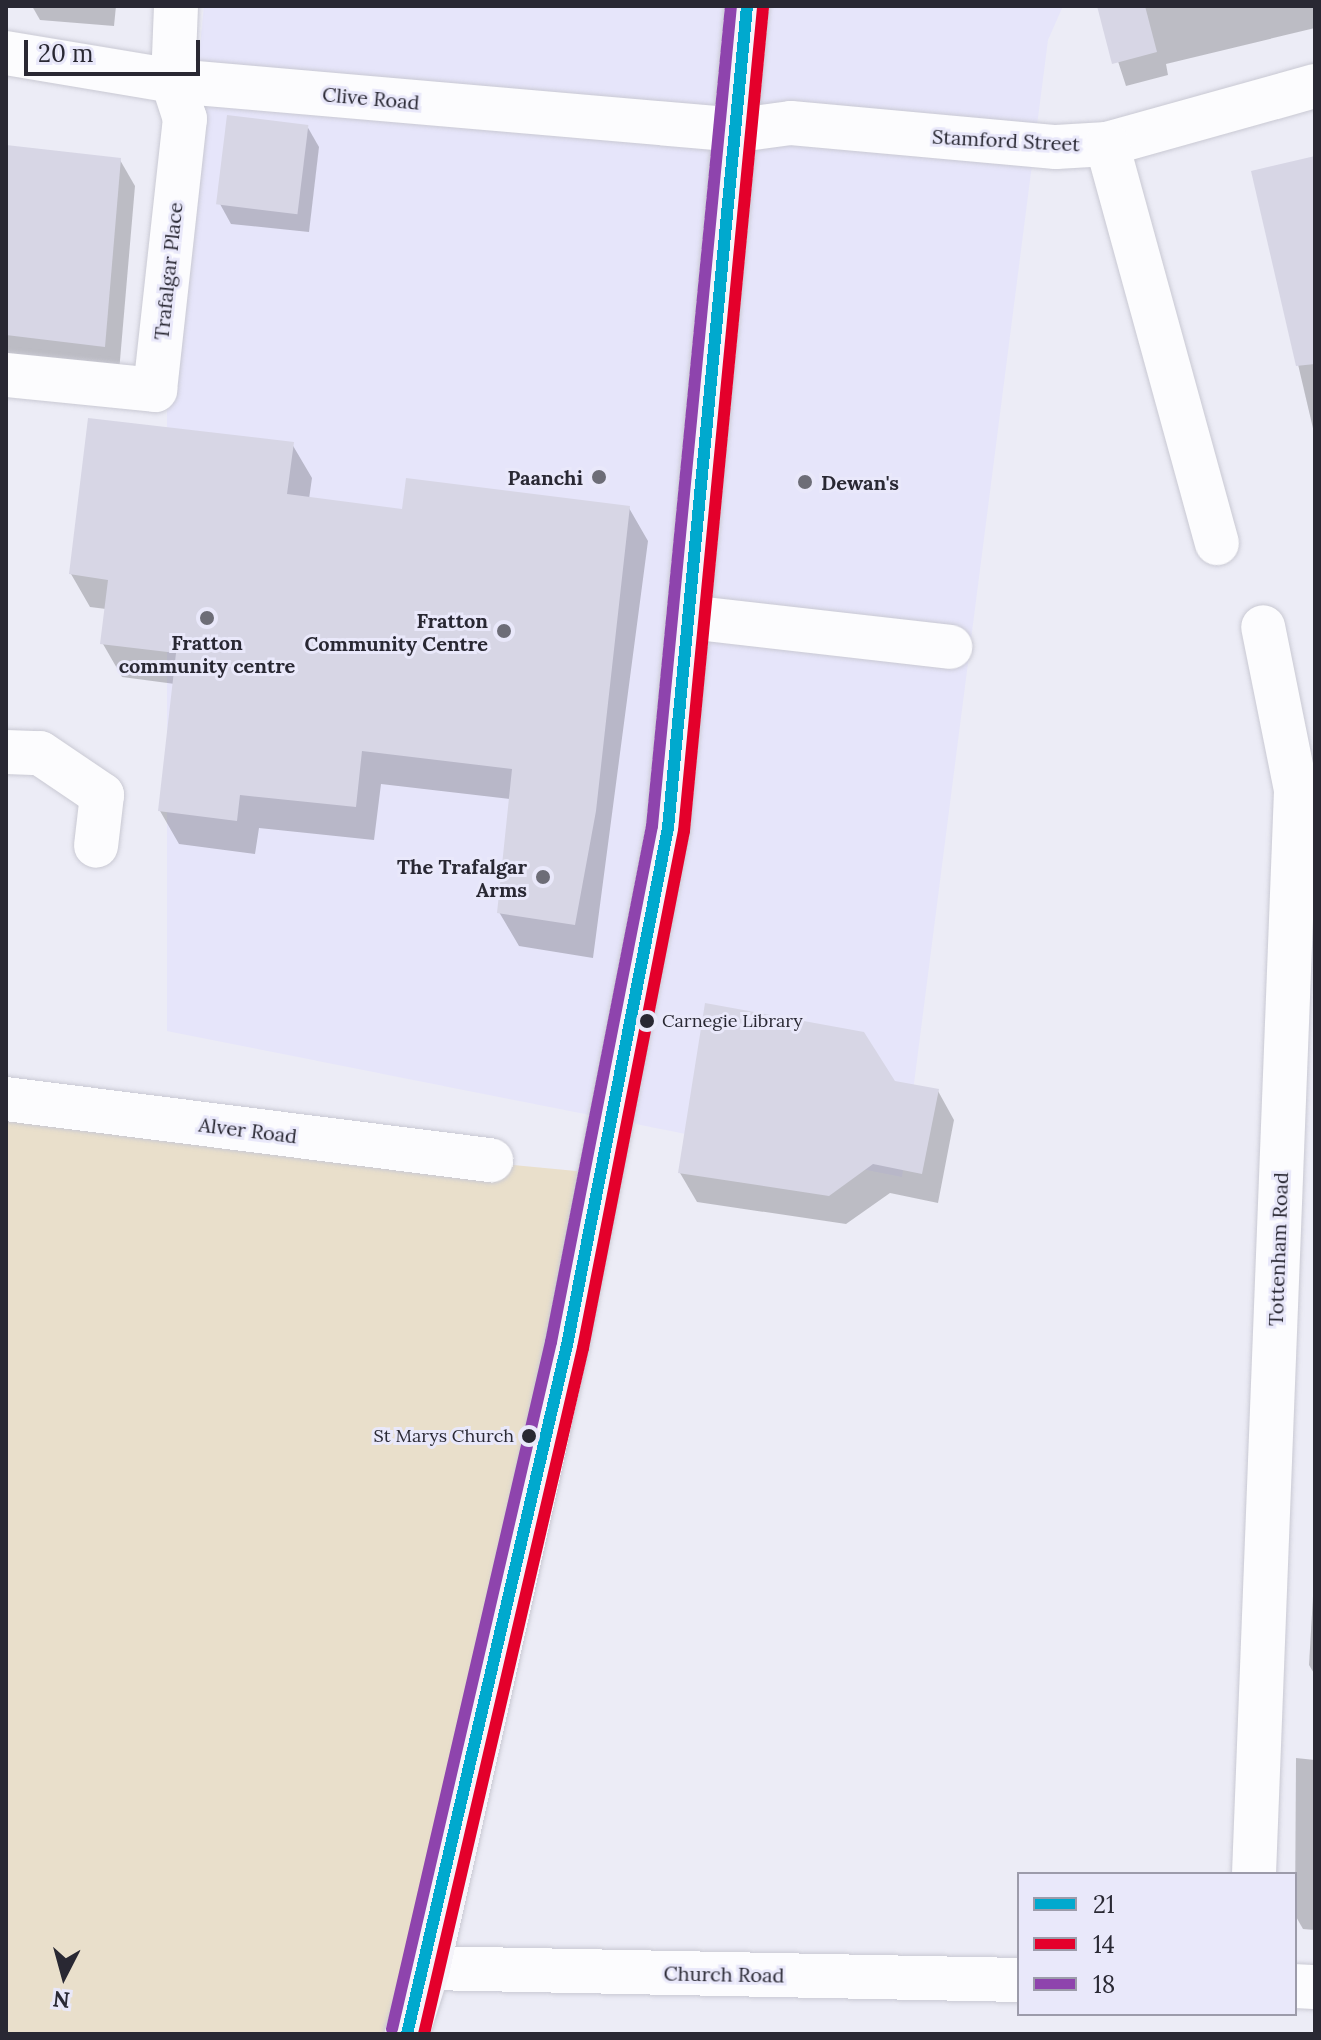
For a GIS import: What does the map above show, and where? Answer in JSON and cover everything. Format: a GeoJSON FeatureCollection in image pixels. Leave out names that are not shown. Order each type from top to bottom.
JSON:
{"type":"FeatureCollection","features":[{"type":"Feature","properties":{"kind":"main road"},"geometry":{"type":"LineString","coordinates":[[407,2034],[428,1968],[567,1345],[668,828],[739,130],[747,6]]}},
{"type":"Feature","properties":{"kind":"street","name":"Trafalgar Place"},"geometry":{"type":"LineString","coordinates":[[6,375],[155,390],[185,119],[173,81],[176,6]]}},
{"type":"Feature","properties":{"kind":"street","name":"Clive Road"},"geometry":{"type":"LineString","coordinates":[[6,53],[173,81],[739,130]]}},
{"type":"Feature","properties":{"kind":"street","name":"Stamford Street"},"geometry":{"type":"LineString","coordinates":[[739,130],[791,123],[1056,147],[1107,144],[1315,86]]}},
{"type":"Feature","properties":{"kind":"street"},"geometry":{"type":"LineString","coordinates":[[1107,144],[1217,543]]}},
{"type":"Feature","properties":{"kind":"street"},"geometry":{"type":"LineString","coordinates":[[688,617],[950,647]]}},
{"type":"Feature","properties":{"kind":"street","name":"Tottenham Road"},"geometry":{"type":"LineString","coordinates":[[1254,1872],[1306,790],[1263,627]]}},
{"type":"Feature","properties":{"kind":"street"},"geometry":{"type":"LineString","coordinates":[[6,752],[40,753],[102,795],[96,846]]}},
{"type":"Feature","properties":{"kind":"street","name":"Alver Road"},"geometry":{"type":"LineString","coordinates":[[6,1099],[491,1160]]}},
{"type":"Feature","properties":{"kind":"street","name":"Church Road"},"geometry":{"type":"LineString","coordinates":[[428,1968],[1017,1980]]}},
{"type":"Feature","properties":{"kind":"shaded area"},"geometry":{"type":"Polygon","coordinates":[[[204,6],[1063,6],[1048,40],[902,1177],[167,1031],[167,377],[204,6]]]}},
{"type":"Feature","properties":{"kind":"shaded area"},"geometry":{"type":"Polygon","coordinates":[[[6,1116],[597,1173],[401,2034],[6,2034],[6,1116]]]}},
{"type":"Feature","properties":{"kind":"building"},"geometry":{"type":"Polygon","coordinates":[[[1097,6],[1145,6],[1157,52],[1112,64],[1097,6]]]}},
{"type":"Feature","properties":{"kind":"building"},"geometry":{"type":"Polygon","coordinates":[[[227,115],[308,125],[297,214],[216,204],[227,115]]]}},
{"type":"Feature","properties":{"kind":"building"},"geometry":{"type":"Polygon","coordinates":[[[6,145],[121,158],[105,347],[6,335],[6,145]]]}},
{"type":"Feature","properties":{"kind":"building"},"geometry":{"type":"Polygon","coordinates":[[[1315,156],[1315,364],[1296,366],[1251,171],[1315,156]]]}},
{"type":"Feature","properties":{"kind":"building"},"geometry":{"type":"Polygon","coordinates":[[[88,418],[294,442],[287,494],[402,509],[406,478],[630,506],[596,811],[575,925],[497,913],[512,769],[362,751],[356,807],[240,795],[237,821],[158,811],[176,653],[100,644],[108,580],[69,574],[88,418]]]}},
{"type":"Feature","properties":{"kind":"building","name":"Carnegie Library"},"geometry":{"type":"Polygon","coordinates":[[[705,1003],[864,1032],[895,1081],[939,1089],[922,1174],[873,1164],[829,1196],[678,1173],[705,1003]]]}},
{"type":"Feature","properties":{"kind":"transit line","name":"18"},"geometry":{"type":"LineString","coordinates":[[392,2029],[551,1342],[652,826],[731,6]]}},
{"type":"Feature","properties":{"kind":"transit line","name":"21"},"geometry":{"type":"LineString","coordinates":[[407,2034],[567,1345],[668,828],[747,6]]}},
{"type":"Feature","properties":{"kind":"transit line","name":"14"},"geometry":{"type":"LineString","coordinates":[[424,2034],[583,1348],[684,831],[763,8]]}},
{"type":"Feature","properties":{"kind":"place","name":"Paanchi"},"geometry":{"type":"Point","coordinates":[599,477]}},
{"type":"Feature","properties":{"kind":"place","name":"Dewan's"},"geometry":{"type":"Point","coordinates":[805,482]}},
{"type":"Feature","properties":{"kind":"place","name":"Fratton community centre"},"geometry":{"type":"Point","coordinates":[207,618]}},
{"type":"Feature","properties":{"kind":"place","name":"Fratton Community Centre"},"geometry":{"type":"Point","coordinates":[504,631]}},
{"type":"Feature","properties":{"kind":"place","name":"The Trafalgar Arms"},"geometry":{"type":"Point","coordinates":[543,877]}},
{"type":"Feature","properties":{"kind":"place","name":"Carnegie Library"},"geometry":{"type":"Point","coordinates":[647,1021]}},
{"type":"Feature","properties":{"kind":"place","name":"St Marys Church"},"geometry":{"type":"Point","coordinates":[529,1436]}}]}
